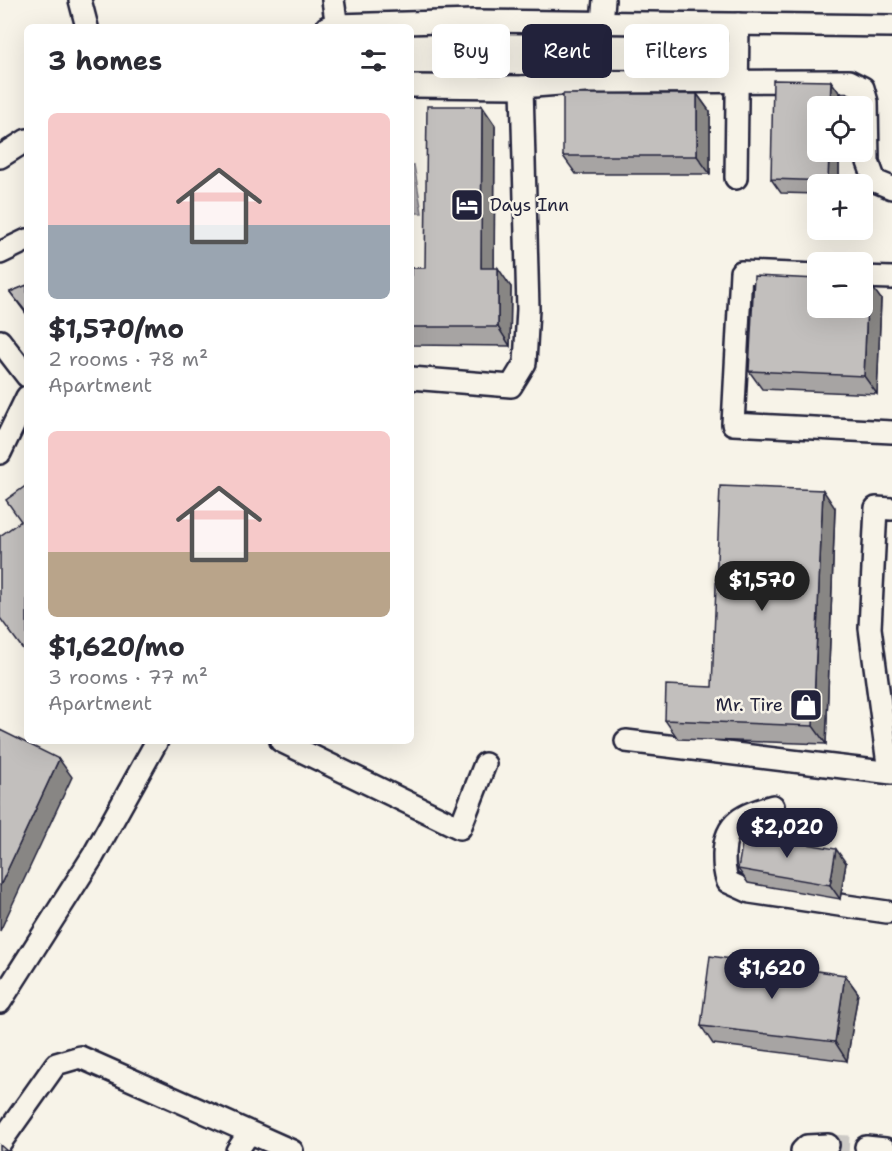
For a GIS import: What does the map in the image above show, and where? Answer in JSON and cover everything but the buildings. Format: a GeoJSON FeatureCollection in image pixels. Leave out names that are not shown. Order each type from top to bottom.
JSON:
{"type":"FeatureCollection","features":[{"type":"Feature","properties":{"kind":"street"},"geometry":{"type":"LineString","coordinates":[[80,0],[86,24]]}},
{"type":"Feature","properties":{"kind":"street"},"geometry":{"type":"LineString","coordinates":[[333,0],[334,24]]}},
{"type":"Feature","properties":{"kind":"street"},"geometry":{"type":"LineString","coordinates":[[602,22],[604,0]]}},
{"type":"Feature","properties":{"kind":"street"},"geometry":{"type":"LineString","coordinates":[[390,24],[474,21],[892,26]]}},
{"type":"Feature","properties":{"kind":"street"},"geometry":{"type":"LineString","coordinates":[[736,178],[738,24]]}},
{"type":"Feature","properties":{"kind":"street"},"geometry":{"type":"LineString","coordinates":[[414,86],[522,87],[585,82],[849,81],[864,88],[867,102],[868,162],[875,181],[892,188]]}},
{"type":"Feature","properties":{"kind":"street"},"geometry":{"type":"LineString","coordinates":[[414,378],[511,386],[525,363],[528,309],[522,87]]}},
{"type":"Feature","properties":{"kind":"street"},"geometry":{"type":"LineString","coordinates":[[0,158],[24,142]]}},
{"type":"Feature","properties":{"kind":"street"},"geometry":{"type":"LineString","coordinates":[[0,253],[24,241]]}},
{"type":"Feature","properties":{"kind":"street"},"geometry":{"type":"LineString","coordinates":[[807,275],[741,272],[733,423],[892,432]]}},
{"type":"Feature","properties":{"kind":"street"},"geometry":{"type":"LineString","coordinates":[[873,277],[892,278]]}},
{"type":"Feature","properties":{"kind":"street"},"geometry":{"type":"LineString","coordinates":[[0,341],[24,372]]}},
{"type":"Feature","properties":{"kind":"street"},"geometry":{"type":"LineString","coordinates":[[0,453],[24,403]]}},
{"type":"Feature","properties":{"kind":"street"},"geometry":{"type":"LineString","coordinates":[[626,741],[890,773],[870,628],[876,508],[892,508]]}},
{"type":"Feature","properties":{"kind":"street"},"geometry":{"type":"LineString","coordinates":[[0,1002],[93,856],[155,744]]}},
{"type":"Feature","properties":{"kind":"street"},"geometry":{"type":"LineString","coordinates":[[287,744],[460,828],[485,764]]}},
{"type":"Feature","properties":{"kind":"street"},"geometry":{"type":"LineString","coordinates":[[772,806],[740,818],[730,829],[726,837],[724,852],[724,873],[728,882],[750,892],[887,912]]}},
{"type":"Feature","properties":{"kind":"street"},"geometry":{"type":"LineString","coordinates":[[0,1143],[56,1064],[80,1056],[292,1151]]}},
{"type":"Feature","properties":{"kind":"street"},"geometry":{"type":"LineString","coordinates":[[237,1151],[249,1133]]}},
{"type":"Feature","properties":{"kind":"street"},"geometry":{"type":"LineString","coordinates":[[802,1151],[807,1146],[828,1145]]}},
{"type":"Feature","properties":{"kind":"shaded area"},"geometry":{"type":"Polygon","coordinates":[[[414,165],[422,213],[414,213],[414,165]]]}},
{"type":"Feature","properties":{"kind":"tunnel"},"geometry":{"type":"LineString","coordinates":[[828,1145],[866,1147]]}},
{"type":"Feature","properties":{"kind":"place","name":"Days Inn"},"geometry":{"type":"Point","coordinates":[467,205]}},
{"type":"Feature","properties":{"kind":"place","name":"Mr. Tire"},"geometry":{"type":"Point","coordinates":[806,705]}}]}
